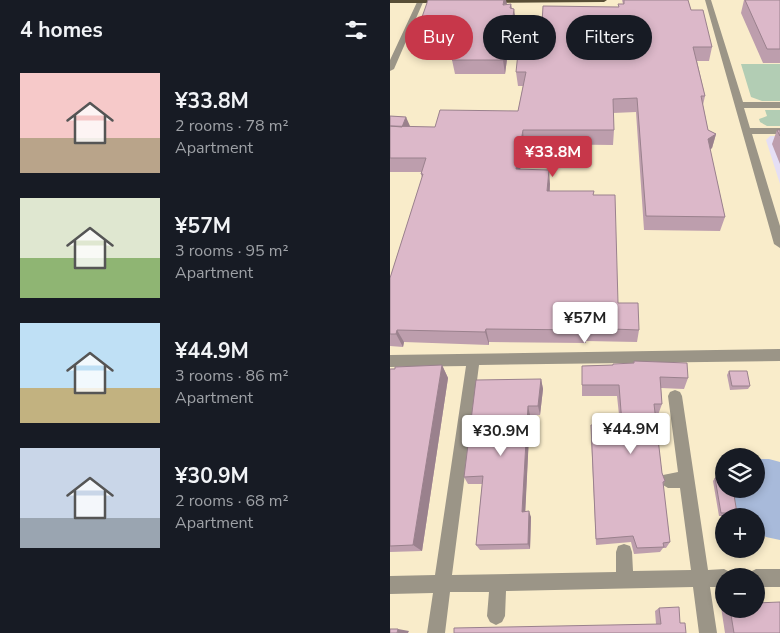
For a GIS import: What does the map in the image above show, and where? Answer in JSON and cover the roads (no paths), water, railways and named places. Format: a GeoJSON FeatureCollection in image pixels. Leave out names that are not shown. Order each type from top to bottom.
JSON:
{"type":"FeatureCollection","features":[{"type":"Feature","properties":{"kind":"main road"},"geometry":{"type":"LineString","coordinates":[[478,1],[604,0]]}},
{"type":"Feature","properties":{"kind":"main road"},"geometry":{"type":"LineString","coordinates":[[390,2],[450,1]]}},
{"type":"Feature","properties":{"kind":"street"},"geometry":{"type":"LineString","coordinates":[[708,0],[780,244]]}},
{"type":"Feature","properties":{"kind":"street"},"geometry":{"type":"LineString","coordinates":[[390,69],[421,1]]}},
{"type":"Feature","properties":{"kind":"street"},"geometry":{"type":"LineString","coordinates":[[739,105],[780,105]]}},
{"type":"Feature","properties":{"kind":"street"},"geometry":{"type":"LineString","coordinates":[[746,131],[780,131]]}},
{"type":"Feature","properties":{"kind":"street"},"geometry":{"type":"LineString","coordinates":[[390,362],[780,356]]}},
{"type":"Feature","properties":{"kind":"street"},"geometry":{"type":"LineString","coordinates":[[436,633],[473,360]]}},
{"type":"Feature","properties":{"kind":"street"},"geometry":{"type":"LineString","coordinates":[[676,396],[708,633]]}},
{"type":"Feature","properties":{"kind":"street"},"geometry":{"type":"LineString","coordinates":[[668,480],[687,480]]}},
{"type":"Feature","properties":{"kind":"street"},"geometry":{"type":"LineString","coordinates":[[624,552],[625,580]]}},
{"type":"Feature","properties":{"kind":"street"},"geometry":{"type":"LineString","coordinates":[[390,585],[715,578]]}},
{"type":"Feature","properties":{"kind":"street"},"geometry":{"type":"LineString","coordinates":[[765,578],[780,578]]}},
{"type":"Feature","properties":{"kind":"street"},"geometry":{"type":"LineString","coordinates":[[496,616],[498,583]]}},
{"type":"Feature","properties":{"kind":"water"},"geometry":{"type":"Polygon","coordinates":[[[765,459],[780,462],[780,540],[765,536],[765,508],[736,507],[734,498],[765,498],[765,459]]]}}]}
